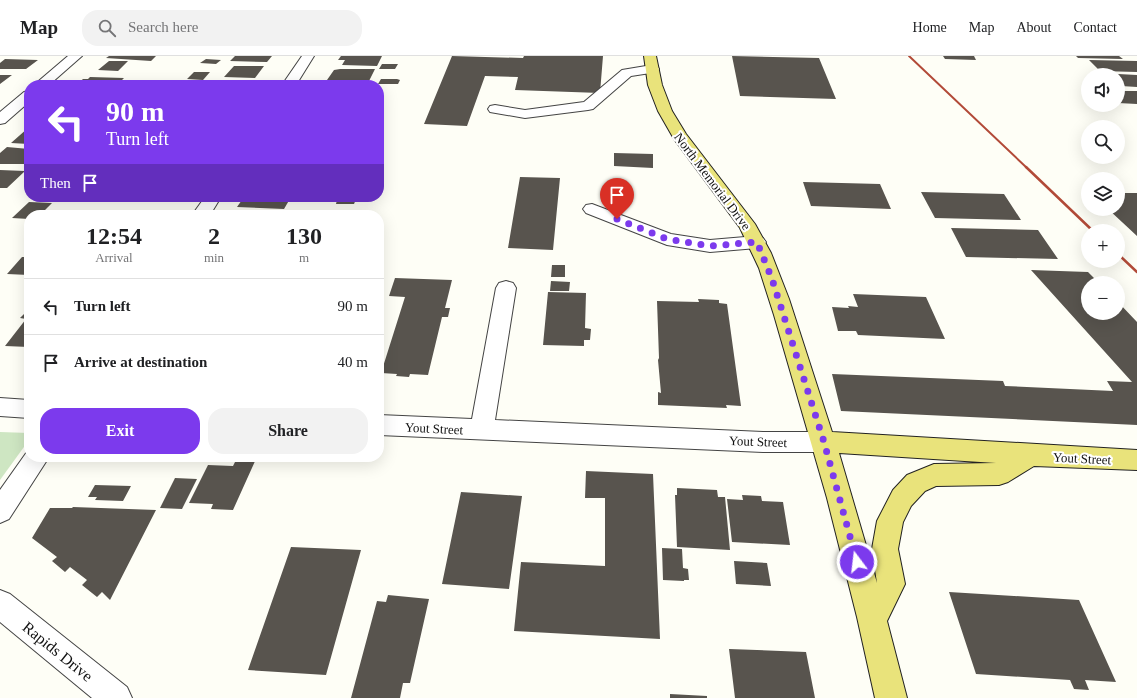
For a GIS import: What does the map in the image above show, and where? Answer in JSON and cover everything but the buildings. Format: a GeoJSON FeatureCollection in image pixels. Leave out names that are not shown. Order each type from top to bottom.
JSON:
{"type":"FeatureCollection","features":[{"type":"Feature","properties":{"kind":"main road","name":"North Memorial Drive"},"geometry":{"type":"LineString","coordinates":[[651,62],[653,80],[660,103],[673,127],[698,162],[735,206],[750,228],[772,279],[824,442],[873,618],[891,698]]}},
{"type":"Feature","properties":{"kind":"main road","name":"Yout Street"},"geometry":{"type":"LineString","coordinates":[[824,442],[1031,456],[1137,460]]}},
{"type":"Feature","properties":{"kind":"main road"},"geometry":{"type":"LineString","coordinates":[[873,618],[891,584],[885,549],[890,521],[902,498],[916,483],[934,476],[999,474],[1031,456]]}},
{"type":"Feature","properties":{"kind":"street"},"geometry":{"type":"LineString","coordinates":[[47,80],[76,56]]}},
{"type":"Feature","properties":{"kind":"street"},"geometry":{"type":"LineString","coordinates":[[292,80],[308,56]]}},
{"type":"Feature","properties":{"kind":"street"},"geometry":{"type":"LineString","coordinates":[[495,109],[525,114],[588,106],[627,73],[651,62]]}},
{"type":"Feature","properties":{"kind":"street"},"geometry":{"type":"LineString","coordinates":[[0,120],[24,99]]}},
{"type":"Feature","properties":{"kind":"street"},"geometry":{"type":"LineString","coordinates":[[592,209],[667,239],[710,246],[757,242]]}},
{"type":"Feature","properties":{"kind":"street"},"geometry":{"type":"LineString","coordinates":[[482,430],[506,288]]}},
{"type":"Feature","properties":{"kind":"street"},"geometry":{"type":"LineString","coordinates":[[0,407],[24,409]]}},
{"type":"Feature","properties":{"kind":"street","name":"Yout Street"},"geometry":{"type":"LineString","coordinates":[[384,425],[763,442],[824,442]]}},
{"type":"Feature","properties":{"kind":"street"},"geometry":{"type":"LineString","coordinates":[[0,511],[34,462]]}},
{"type":"Feature","properties":{"kind":"street","name":"Rapids Drive"},"geometry":{"type":"LineString","coordinates":[[0,604],[116,698]]}},
{"type":"Feature","properties":{"kind":"green space"},"geometry":{"type":"Polygon","coordinates":[[[0,432],[24,433],[24,447],[0,480],[0,432]]]}},
{"type":"Feature","properties":{"kind":"railway"},"geometry":{"type":"LineString","coordinates":[[909,56],[1027,168]]}},
{"type":"Feature","properties":{"kind":"railway"},"geometry":{"type":"LineString","coordinates":[[1026,167],[1086,224]]}},
{"type":"Feature","properties":{"kind":"railway"},"geometry":{"type":"LineString","coordinates":[[1125,261],[1137,272]]}},
{"type":"Feature","properties":{"kind":"route"},"geometry":{"type":"LineString","coordinates":[[617,219],[667,239],[710,246],[757,242],[772,279],[824,442],[857,562]]}}]}
